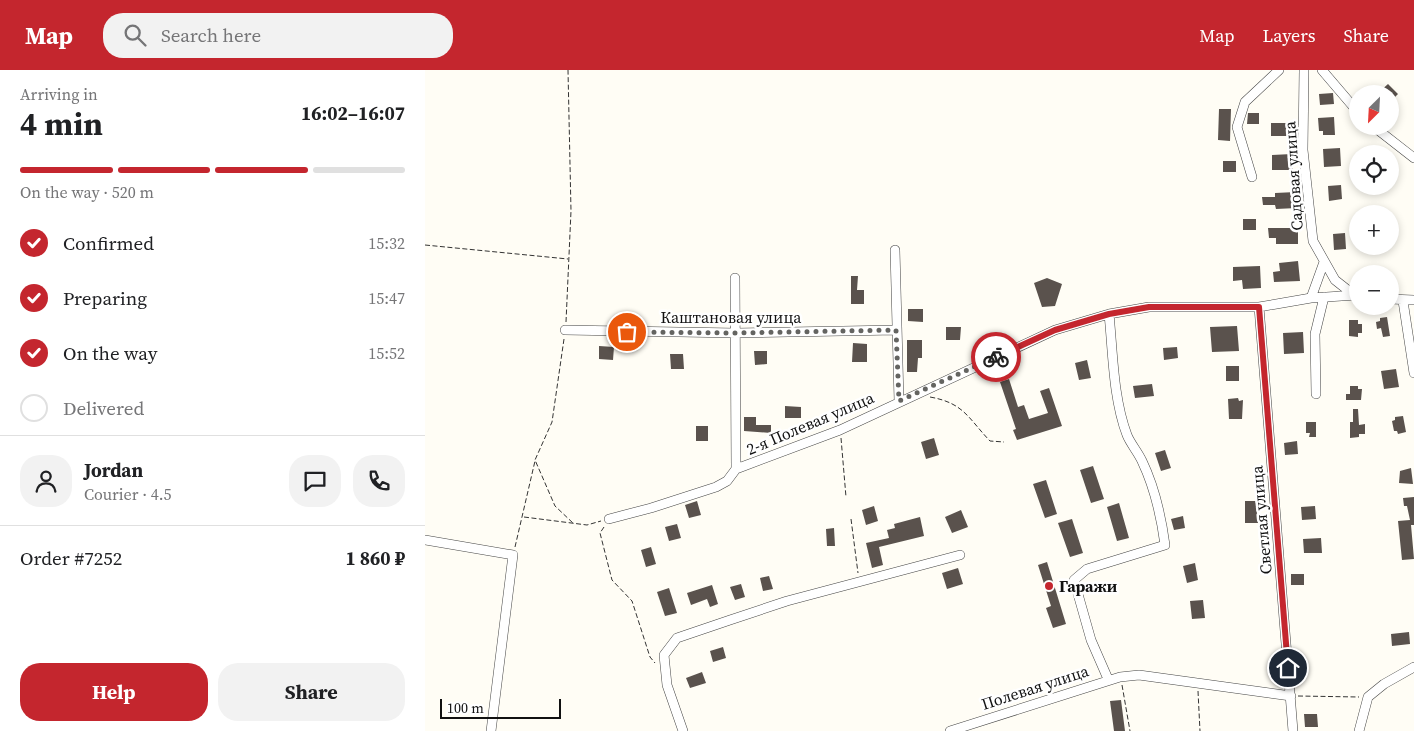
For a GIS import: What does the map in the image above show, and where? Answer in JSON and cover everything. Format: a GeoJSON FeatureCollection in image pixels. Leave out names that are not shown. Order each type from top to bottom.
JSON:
{"type":"FeatureCollection","features":[{"type":"Feature","properties":{"kind":"street"},"geometry":{"type":"LineString","coordinates":[[1253,176],[1237,127],[1245,102],[1279,70]]}},
{"type":"Feature","properties":{"kind":"street","name":"Садовая улица"},"geometry":{"type":"LineString","coordinates":[[1304,70],[1303,150],[1313,241],[1335,280],[1349,290]]}},
{"type":"Feature","properties":{"kind":"street"},"geometry":{"type":"LineString","coordinates":[[1323,70],[1349,101]]}},
{"type":"Feature","properties":{"kind":"street"},"geometry":{"type":"LineString","coordinates":[[1385,135],[1414,158]]}},
{"type":"Feature","properties":{"kind":"street"},"geometry":{"type":"LineString","coordinates":[[895,250],[899,401]]}},
{"type":"Feature","properties":{"kind":"street"},"geometry":{"type":"LineString","coordinates":[[1311,298],[1324,262]]}},
{"type":"Feature","properties":{"kind":"street"},"geometry":{"type":"LineString","coordinates":[[735,278],[736,469]]}},
{"type":"Feature","properties":{"kind":"street","name":"2-я Полевая улица"},"geometry":{"type":"LineString","coordinates":[[609,519],[651,508],[716,486],[727,481],[736,469],[840,430],[1055,330],[1109,314],[1149,307],[1259,307],[1311,298],[1349,295]]}},
{"type":"Feature","properties":{"kind":"street"},"geometry":{"type":"LineString","coordinates":[[1316,394],[1315,334],[1323,297]]}},
{"type":"Feature","properties":{"kind":"street"},"geometry":{"type":"LineString","coordinates":[[1399,300],[1414,300]]}},
{"type":"Feature","properties":{"kind":"street"},"geometry":{"type":"LineString","coordinates":[[1403,301],[1414,373]]}},
{"type":"Feature","properties":{"kind":"street","name":"Светлая улица"},"geometry":{"type":"LineString","coordinates":[[1259,307],[1293,731]]}},
{"type":"Feature","properties":{"kind":"street","name":"Полевая улица"},"geometry":{"type":"LineString","coordinates":[[950,731],[1108,679],[1091,640],[1074,580],[1087,569],[1165,545],[1153,484],[1136,447],[1128,437],[1120,413],[1109,314]]}},
{"type":"Feature","properties":{"kind":"street","name":"Каштановая улица"},"geometry":{"type":"LineString","coordinates":[[565,330],[735,333],[896,330]]}},
{"type":"Feature","properties":{"kind":"street"},"geometry":{"type":"LineString","coordinates":[[425,540],[513,555],[491,731]]}},
{"type":"Feature","properties":{"kind":"street"},"geometry":{"type":"LineString","coordinates":[[683,731],[667,685],[664,655],[677,638],[787,601],[960,555]]}},
{"type":"Feature","properties":{"kind":"street"},"geometry":{"type":"LineString","coordinates":[[1359,731],[1368,697],[1385,684],[1414,668]]}},
{"type":"Feature","properties":{"kind":"street"},"geometry":{"type":"LineString","coordinates":[[1108,679],[1139,675],[1291,696]]}},
{"type":"Feature","properties":{"kind":"path"},"geometry":{"type":"LineString","coordinates":[[513,555],[535,460],[552,422],[565,330],[571,211],[568,70]]}},
{"type":"Feature","properties":{"kind":"path"},"geometry":{"type":"LineString","coordinates":[[425,245],[568,259]]}},
{"type":"Feature","properties":{"kind":"path"},"geometry":{"type":"LineString","coordinates":[[926,396],[945,400],[961,407],[990,442],[1004,442]]}},
{"type":"Feature","properties":{"kind":"path"},"geometry":{"type":"LineString","coordinates":[[840,430],[846,497]]}},
{"type":"Feature","properties":{"kind":"path"},"geometry":{"type":"LineString","coordinates":[[535,460],[555,506],[574,524]]}},
{"type":"Feature","properties":{"kind":"path"},"geometry":{"type":"LineString","coordinates":[[523,517],[587,525],[609,519]]}},
{"type":"Feature","properties":{"kind":"path"},"geometry":{"type":"LineString","coordinates":[[609,519],[600,533],[612,580],[632,601],[651,657],[656,663]]}},
{"type":"Feature","properties":{"kind":"path"},"geometry":{"type":"LineString","coordinates":[[851,519],[859,581]]}},
{"type":"Feature","properties":{"kind":"path"},"geometry":{"type":"LineString","coordinates":[[1120,677],[1130,731]]}},
{"type":"Feature","properties":{"kind":"path"},"geometry":{"type":"LineString","coordinates":[[1197,683],[1200,731]]}},
{"type":"Feature","properties":{"kind":"path"},"geometry":{"type":"LineString","coordinates":[[1291,696],[1368,697]]}},
{"type":"Feature","properties":{"kind":"building"},"geometry":{"type":"Polygon","coordinates":[[[1333,93],[1334,104],[1320,105],[1319,94],[1333,93]]]}},
{"type":"Feature","properties":{"kind":"building"},"geometry":{"type":"Polygon","coordinates":[[[1219,109],[1231,109],[1230,141],[1218,140],[1219,109]]]}},
{"type":"Feature","properties":{"kind":"building"},"geometry":{"type":"Polygon","coordinates":[[[1248,113],[1259,113],[1259,124],[1247,124],[1248,113]]]}},
{"type":"Feature","properties":{"kind":"building"},"geometry":{"type":"Polygon","coordinates":[[[1334,117],[1335,135],[1323,135],[1323,131],[1319,131],[1318,118],[1334,117]]]}},
{"type":"Feature","properties":{"kind":"building"},"geometry":{"type":"Polygon","coordinates":[[[1271,123],[1292,123],[1292,136],[1271,136],[1271,123]]]}},
{"type":"Feature","properties":{"kind":"building"},"geometry":{"type":"Polygon","coordinates":[[[1340,148],[1341,166],[1324,167],[1323,149],[1340,148]]]}},
{"type":"Feature","properties":{"kind":"building"},"geometry":{"type":"Polygon","coordinates":[[[1292,154],[1293,170],[1272,170],[1272,155],[1292,154]]]}},
{"type":"Feature","properties":{"kind":"building"},"geometry":{"type":"Polygon","coordinates":[[[1223,161],[1236,161],[1236,172],[1223,172],[1223,161]]]}},
{"type":"Feature","properties":{"kind":"building"},"geometry":{"type":"Polygon","coordinates":[[[1341,185],[1342,199],[1329,201],[1328,186],[1341,185]]]}},
{"type":"Feature","properties":{"kind":"building"},"geometry":{"type":"Polygon","coordinates":[[[1296,192],[1297,208],[1276,209],[1275,205],[1263,205],[1262,197],[1275,197],[1275,193],[1296,192]]]}},
{"type":"Feature","properties":{"kind":"building"},"geometry":{"type":"Polygon","coordinates":[[[1243,219],[1256,219],[1256,230],[1243,230],[1243,219]]]}},
{"type":"Feature","properties":{"kind":"building"},"geometry":{"type":"Polygon","coordinates":[[[1268,228],[1298,228],[1298,244],[1276,244],[1276,238],[1269,238],[1268,228]]]}},
{"type":"Feature","properties":{"kind":"building"},"geometry":{"type":"Polygon","coordinates":[[[1345,233],[1346,249],[1334,250],[1333,234],[1345,233]]]}},
{"type":"Feature","properties":{"kind":"building"},"geometry":{"type":"Polygon","coordinates":[[[1298,261],[1300,281],[1274,282],[1273,272],[1280,271],[1279,263],[1298,261]]]}},
{"type":"Feature","properties":{"kind":"building"},"geometry":{"type":"Polygon","coordinates":[[[1260,266],[1261,288],[1243,289],[1242,280],[1233,281],[1233,267],[1260,266]]]}},
{"type":"Feature","properties":{"kind":"building"},"geometry":{"type":"Polygon","coordinates":[[[851,276],[858,276],[857,290],[864,290],[864,304],[851,304],[851,276]]]}},
{"type":"Feature","properties":{"kind":"building"},"geometry":{"type":"Polygon","coordinates":[[[1047,278],[1062,284],[1055,306],[1042,307],[1034,283],[1047,278]]]}},
{"type":"Feature","properties":{"kind":"building"},"geometry":{"type":"Polygon","coordinates":[[[908,309],[923,309],[923,322],[908,321],[908,309]]]}},
{"type":"Feature","properties":{"kind":"building"},"geometry":{"type":"Polygon","coordinates":[[[1387,317],[1390,336],[1383,337],[1381,328],[1377,329],[1376,322],[1380,321],[1380,318],[1387,317]]]}},
{"type":"Feature","properties":{"kind":"building"},"geometry":{"type":"Polygon","coordinates":[[[1349,320],[1358,320],[1358,324],[1362,324],[1362,333],[1358,333],[1358,337],[1349,336],[1349,320]]]}},
{"type":"Feature","properties":{"kind":"building"},"geometry":{"type":"Polygon","coordinates":[[[1237,326],[1239,351],[1212,352],[1210,327],[1237,326]]]}},
{"type":"Feature","properties":{"kind":"building"},"geometry":{"type":"Polygon","coordinates":[[[946,327],[961,327],[960,340],[946,340],[946,327]]]}},
{"type":"Feature","properties":{"kind":"building"},"geometry":{"type":"Polygon","coordinates":[[[1303,332],[1304,353],[1284,354],[1283,333],[1303,332]]]}},
{"type":"Feature","properties":{"kind":"building"},"geometry":{"type":"Polygon","coordinates":[[[907,340],[922,340],[922,358],[918,358],[917,372],[907,372],[907,340]]]}},
{"type":"Feature","properties":{"kind":"building"},"geometry":{"type":"Polygon","coordinates":[[[853,343],[867,344],[867,362],[852,362],[853,343]]]}},
{"type":"Feature","properties":{"kind":"building"},"geometry":{"type":"Polygon","coordinates":[[[599,346],[614,347],[613,360],[599,359],[599,346]]]}},
{"type":"Feature","properties":{"kind":"building"},"geometry":{"type":"Polygon","coordinates":[[[1177,347],[1178,358],[1164,360],[1163,348],[1177,347]]]}},
{"type":"Feature","properties":{"kind":"building"},"geometry":{"type":"Polygon","coordinates":[[[754,351],[767,351],[767,364],[755,365],[754,351]]]}},
{"type":"Feature","properties":{"kind":"building"},"geometry":{"type":"Polygon","coordinates":[[[670,354],[683,354],[684,369],[671,369],[670,354]]]}},
{"type":"Feature","properties":{"kind":"building"},"geometry":{"type":"Polygon","coordinates":[[[1087,360],[1091,378],[1079,380],[1075,363],[1087,360]]]}},
{"type":"Feature","properties":{"kind":"building"},"geometry":{"type":"Polygon","coordinates":[[[1226,366],[1239,366],[1239,381],[1226,381],[1226,366]]]}},
{"type":"Feature","properties":{"kind":"building"},"geometry":{"type":"Polygon","coordinates":[[[1396,369],[1399,387],[1384,389],[1381,371],[1396,369]]]}},
{"type":"Feature","properties":{"kind":"building"},"geometry":{"type":"Polygon","coordinates":[[[1009,379],[1018,407],[1024,405],[1029,419],[1048,413],[1040,391],[1049,388],[1062,426],[1017,440],[1013,430],[1016,429],[1000,382],[1009,379]]]}},
{"type":"Feature","properties":{"kind":"building"},"geometry":{"type":"Polygon","coordinates":[[[1152,384],[1154,396],[1135,398],[1133,386],[1152,384]]]}},
{"type":"Feature","properties":{"kind":"building"},"geometry":{"type":"Polygon","coordinates":[[[1350,386],[1358,386],[1358,389],[1362,389],[1361,400],[1346,400],[1346,394],[1350,394],[1350,386]]]}},
{"type":"Feature","properties":{"kind":"building"},"geometry":{"type":"Polygon","coordinates":[[[1238,398],[1239,401],[1243,400],[1242,419],[1229,419],[1228,399],[1238,398]]]}},
{"type":"Feature","properties":{"kind":"building"},"geometry":{"type":"Polygon","coordinates":[[[785,406],[801,407],[801,418],[785,418],[785,406]]]}},
{"type":"Feature","properties":{"kind":"building"},"geometry":{"type":"Polygon","coordinates":[[[1353,409],[1358,409],[1359,425],[1365,424],[1365,434],[1359,434],[1359,437],[1350,438],[1350,422],[1353,422],[1353,409]]]}},
{"type":"Feature","properties":{"kind":"building"},"geometry":{"type":"Polygon","coordinates":[[[1403,416],[1406,432],[1398,434],[1397,431],[1394,431],[1392,421],[1395,420],[1395,417],[1403,416]]]}},
{"type":"Feature","properties":{"kind":"building"},"geometry":{"type":"Polygon","coordinates":[[[744,417],[756,417],[756,425],[771,425],[771,433],[744,431],[744,417]]]}},
{"type":"Feature","properties":{"kind":"building"},"geometry":{"type":"Polygon","coordinates":[[[1306,422],[1316,422],[1316,437],[1309,437],[1310,433],[1306,433],[1306,422]]]}},
{"type":"Feature","properties":{"kind":"building"},"geometry":{"type":"Polygon","coordinates":[[[696,426],[708,426],[708,441],[696,441],[696,426]]]}},
{"type":"Feature","properties":{"kind":"building"},"geometry":{"type":"Polygon","coordinates":[[[934,438],[939,455],[926,459],[921,442],[934,438]]]}},
{"type":"Feature","properties":{"kind":"building"},"geometry":{"type":"Polygon","coordinates":[[[1297,441],[1298,454],[1285,455],[1284,443],[1297,441]]]}},
{"type":"Feature","properties":{"kind":"building"},"geometry":{"type":"Polygon","coordinates":[[[1165,450],[1171,468],[1161,471],[1155,453],[1165,450]]]}},
{"type":"Feature","properties":{"kind":"building"},"geometry":{"type":"Polygon","coordinates":[[[1093,466],[1104,499],[1091,503],[1080,470],[1093,466]]]}},
{"type":"Feature","properties":{"kind":"building"},"geometry":{"type":"Polygon","coordinates":[[[1411,468],[1413,484],[1399,483],[1400,471],[1411,468]]]}},
{"type":"Feature","properties":{"kind":"building"},"geometry":{"type":"Polygon","coordinates":[[[1046,480],[1057,514],[1045,518],[1033,484],[1046,480]]]}},
{"type":"Feature","properties":{"kind":"building"},"geometry":{"type":"Polygon","coordinates":[[[1414,497],[1414,525],[1411,525],[1414,559],[1402,560],[1398,521],[1410,520],[1403,498],[1414,497]]]}},
{"type":"Feature","properties":{"kind":"building"},"geometry":{"type":"Polygon","coordinates":[[[697,501],[701,515],[689,518],[685,505],[697,501]]]}},
{"type":"Feature","properties":{"kind":"building"},"geometry":{"type":"Polygon","coordinates":[[[1245,501],[1256,501],[1258,523],[1245,523],[1245,501]]]}},
{"type":"Feature","properties":{"kind":"building"},"geometry":{"type":"Polygon","coordinates":[[[1119,503],[1129,538],[1117,541],[1107,507],[1119,503]]]}},
{"type":"Feature","properties":{"kind":"building"},"geometry":{"type":"Polygon","coordinates":[[[874,506],[878,521],[866,525],[862,510],[874,506]]]}},
{"type":"Feature","properties":{"kind":"building"},"geometry":{"type":"Polygon","coordinates":[[[1315,506],[1316,519],[1302,520],[1301,507],[1315,506]]]}},
{"type":"Feature","properties":{"kind":"building"},"geometry":{"type":"Polygon","coordinates":[[[961,510],[968,527],[952,533],[945,517],[961,510]]]}},
{"type":"Feature","properties":{"kind":"building"},"geometry":{"type":"Polygon","coordinates":[[[1183,516],[1185,528],[1174,530],[1171,519],[1183,516]]]}},
{"type":"Feature","properties":{"kind":"building"},"geometry":{"type":"Polygon","coordinates":[[[920,517],[924,536],[879,547],[883,565],[872,568],[866,543],[889,538],[887,530],[895,528],[894,524],[920,517]]]}},
{"type":"Feature","properties":{"kind":"building"},"geometry":{"type":"Polygon","coordinates":[[[1072,519],[1083,553],[1070,557],[1058,523],[1072,519]]]}},
{"type":"Feature","properties":{"kind":"building"},"geometry":{"type":"Polygon","coordinates":[[[677,524],[681,538],[669,541],[665,527],[677,524]]]}},
{"type":"Feature","properties":{"kind":"building"},"geometry":{"type":"Polygon","coordinates":[[[834,528],[835,546],[827,546],[826,529],[834,528]]]}},
{"type":"Feature","properties":{"kind":"building"},"geometry":{"type":"Polygon","coordinates":[[[1321,538],[1322,553],[1304,553],[1303,539],[1321,538]]]}},
{"type":"Feature","properties":{"kind":"building"},"geometry":{"type":"Polygon","coordinates":[[[651,547],[656,564],[646,567],[641,550],[651,547]]]}},
{"type":"Feature","properties":{"kind":"building","name":"Гаражи"},"geometry":{"type":"Polygon","coordinates":[[[1047,562],[1066,624],[1053,628],[1046,608],[1051,606],[1038,565],[1047,562]]]}},
{"type":"Feature","properties":{"kind":"building"},"geometry":{"type":"Polygon","coordinates":[[[1195,563],[1198,580],[1187,583],[1183,566],[1195,563]]]}},
{"type":"Feature","properties":{"kind":"building"},"geometry":{"type":"Polygon","coordinates":[[[958,568],[963,584],[947,589],[942,573],[958,568]]]}},
{"type":"Feature","properties":{"kind":"building"},"geometry":{"type":"Polygon","coordinates":[[[1291,574],[1304,574],[1304,585],[1291,585],[1291,574]]]}},
{"type":"Feature","properties":{"kind":"building"},"geometry":{"type":"Polygon","coordinates":[[[769,576],[773,589],[763,591],[760,578],[769,576]]]}},
{"type":"Feature","properties":{"kind":"building"},"geometry":{"type":"Polygon","coordinates":[[[741,584],[745,597],[735,600],[730,587],[741,584]]]}},
{"type":"Feature","properties":{"kind":"building"},"geometry":{"type":"Polygon","coordinates":[[[712,585],[718,604],[710,607],[707,599],[691,605],[687,593],[712,585]]]}},
{"type":"Feature","properties":{"kind":"building"},"geometry":{"type":"Polygon","coordinates":[[[669,588],[677,613],[665,616],[657,592],[669,588]]]}},
{"type":"Feature","properties":{"kind":"building"},"geometry":{"type":"Polygon","coordinates":[[[1203,600],[1205,618],[1192,619],[1190,601],[1203,600]]]}},
{"type":"Feature","properties":{"kind":"building"},"geometry":{"type":"Polygon","coordinates":[[[1409,632],[1410,644],[1392,646],[1391,634],[1409,632]]]}},
{"type":"Feature","properties":{"kind":"building"},"geometry":{"type":"Polygon","coordinates":[[[723,647],[726,658],[713,662],[710,651],[723,647]]]}},
{"type":"Feature","properties":{"kind":"building"},"geometry":{"type":"Polygon","coordinates":[[[702,672],[706,683],[690,688],[686,678],[702,672]]]}},
{"type":"Feature","properties":{"kind":"building"},"geometry":{"type":"Polygon","coordinates":[[[1121,700],[1125,731],[1114,731],[1110,701],[1121,700]]]}},
{"type":"Feature","properties":{"kind":"building"},"geometry":{"type":"Polygon","coordinates":[[[1304,714],[1317,714],[1318,727],[1305,727],[1304,714]]]}},
{"type":"Feature","properties":{"kind":"way so far"},"geometry":{"type":"LineString","coordinates":[[627,332],[735,333],[896,330],[899,401],[996,357]]}},
{"type":"Feature","properties":{"kind":"place","name":"Гаражи"},"geometry":{"type":"Point","coordinates":[1049,586]}},
{"type":"Feature","properties":{"kind":"route"},"geometry":{"type":"LineString","coordinates":[[996,357],[1055,330],[1109,314],[1149,307],[1259,307],[1288,668]]}}]}
